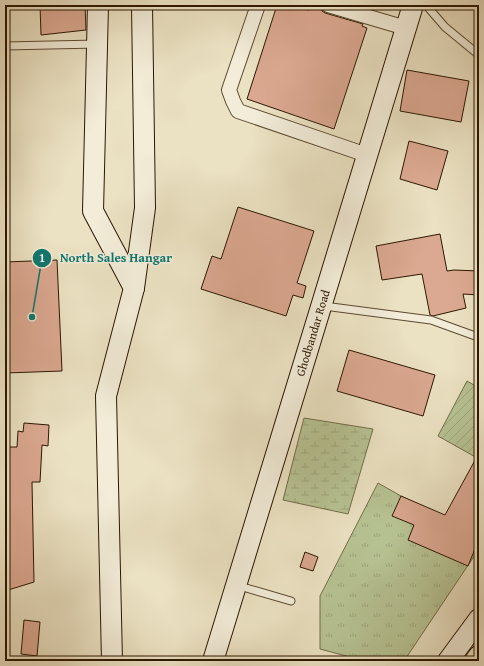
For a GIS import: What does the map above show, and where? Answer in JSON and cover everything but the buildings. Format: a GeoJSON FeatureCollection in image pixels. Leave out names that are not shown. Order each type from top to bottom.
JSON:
{"type":"FeatureCollection","features":[{"type":"Feature","properties":{"kind":"highway"},"geometry":{"type":"LineString","coordinates":[[476,661],[479,657]]}},
{"type":"Feature","properties":{"kind":"street"},"geometry":{"type":"LineString","coordinates":[[98,5],[93,211],[134,288]]}},
{"type":"Feature","properties":{"kind":"street"},"geometry":{"type":"LineString","coordinates":[[112,661],[106,396],[134,288],[145,208],[142,5]]}},
{"type":"Feature","properties":{"kind":"street"},"geometry":{"type":"LineString","coordinates":[[258,5],[229,90],[238,111],[368,155]]}},
{"type":"Feature","properties":{"kind":"street"},"geometry":{"type":"LineString","coordinates":[[328,5],[406,28]]}},
{"type":"Feature","properties":{"kind":"street","name":"Ghodbandar Road"},"geometry":{"type":"LineString","coordinates":[[213,661],[413,5]]}},
{"type":"Feature","properties":{"kind":"street"},"geometry":{"type":"LineString","coordinates":[[448,661],[479,619]]}},
{"type":"Feature","properties":{"kind":"lane"},"geometry":{"type":"LineString","coordinates":[[426,5],[446,26],[479,55]]}},
{"type":"Feature","properties":{"kind":"lane"},"geometry":{"type":"LineString","coordinates":[[5,46],[98,44]]}},
{"type":"Feature","properties":{"kind":"lane"},"geometry":{"type":"LineString","coordinates":[[321,306],[430,320],[478,337]]}},
{"type":"Feature","properties":{"kind":"lane"},"geometry":{"type":"LineString","coordinates":[[236,585],[291,601]]}},
{"type":"Feature","properties":{"kind":"green space"},"geometry":{"type":"Polygon","coordinates":[[[467,381],[479,388],[479,459],[438,436],[467,381]]]}},
{"type":"Feature","properties":{"kind":"green space"},"geometry":{"type":"Polygon","coordinates":[[[304,418],[373,429],[348,514],[283,500],[304,418]]]}},
{"type":"Feature","properties":{"kind":"green space"},"geometry":{"type":"Polygon","coordinates":[[[378,483],[479,535],[479,549],[404,661],[365,661],[320,649],[320,596],[378,483]]]}},
{"type":"Feature","properties":{"kind":"place","name":"North Sales Hangar"},"geometry":{"type":"Point","coordinates":[32,317]}}]}
